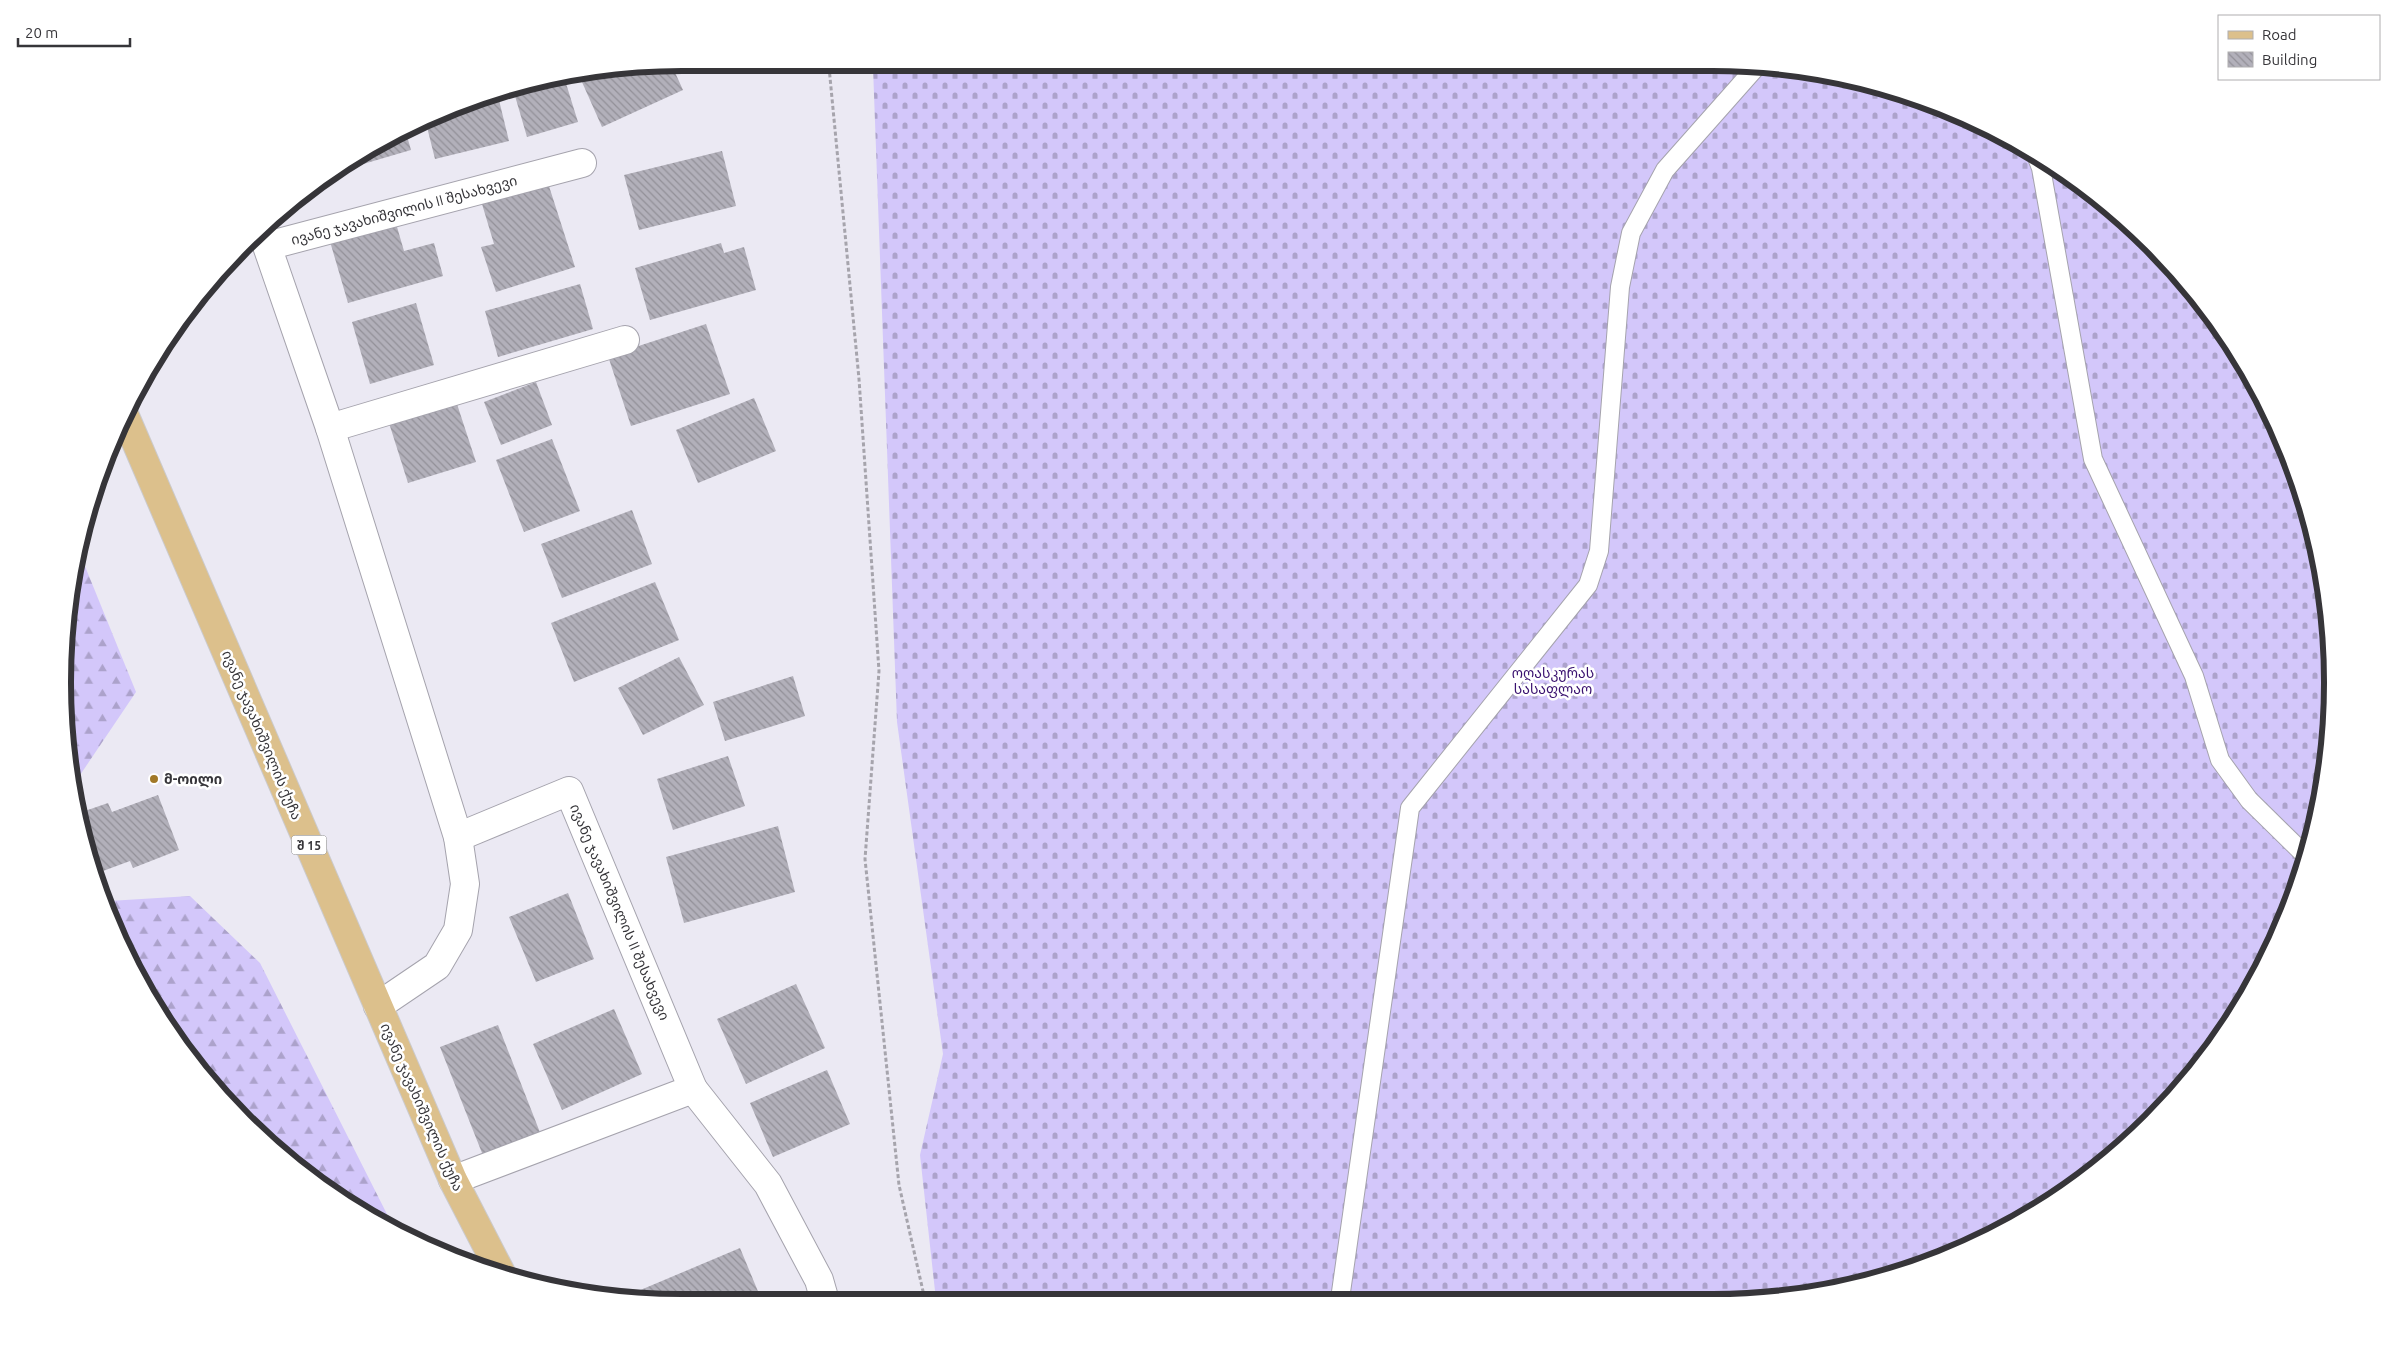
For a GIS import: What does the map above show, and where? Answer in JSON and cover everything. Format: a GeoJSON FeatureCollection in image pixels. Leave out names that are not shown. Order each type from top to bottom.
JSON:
{"type":"FeatureCollection","features":[{"type":"Feature","properties":{"kind":"main road","name":"ივანე ჯავახიშვილის ქუჩა"},"geometry":{"type":"LineString","coordinates":[[129,425],[453,1180],[497,1264]]}},
{"type":"Feature","properties":{"kind":"street","name":"ივანე ჯავახიშვილის II შესახვევი"},"geometry":{"type":"LineString","coordinates":[[378,1006],[437,966],[458,930],[465,884],[458,837],[330,428],[267,246],[582,163]]}},
{"type":"Feature","properties":{"kind":"street"},"geometry":{"type":"LineString","coordinates":[[330,428],[625,340]]}},
{"type":"Feature","properties":{"kind":"street","name":"ივანე ჯავახიშვილის II შესახვევი"},"geometry":{"type":"LineString","coordinates":[[458,837],[570,791],[693,1089],[768,1184],[820,1280],[824,1294]]}},
{"type":"Feature","properties":{"kind":"street"},"geometry":{"type":"LineString","coordinates":[[453,1180],[693,1089]]}},
{"type":"Feature","properties":{"kind":"lane"},"geometry":{"type":"LineString","coordinates":[[1341,1294],[1410,808],[1588,585],[1599,551],[1620,287],[1631,233],[1665,170],[1751,73]]}},
{"type":"Feature","properties":{"kind":"lane"},"geometry":{"type":"LineString","coordinates":[[2041,167],[2093,459],[2194,676],[2220,760],[2249,800],[2300,850]]}},
{"type":"Feature","properties":{"kind":"path"},"geometry":{"type":"LineString","coordinates":[[829,71],[859,379],[880,671],[866,859],[899,1185],[924,1294]]}},
{"type":"Feature","properties":{"kind":"green space","name":"ოღასკურას სასაფლაო"},"geometry":{"type":"Polygon","coordinates":[[[873,71],[1712,71],[1792,76],[1832,83],[1871,92],[1946,118],[1983,134],[2052,174],[2116,223],[2172,279],[2221,343],[2261,412],[2291,486],[2303,524],[2319,603],[2324,682],[2319,762],[2312,802],[2303,841],[2277,916],[2261,953],[2221,1022],[2172,1086],[2145,1115],[2116,1142],[2052,1191],[1983,1231],[1946,1247],[1871,1273],[1832,1282],[1792,1289],[1712,1294],[935,1294],[920,1155],[943,1054],[897,722],[873,71]]]}},
{"type":"Feature","properties":{"kind":"green space"},"geometry":{"type":"Polygon","coordinates":[[[83,562],[136,692],[79,777],[71,682],[76,603],[83,562]]]}},
{"type":"Feature","properties":{"kind":"green space"},"geometry":{"type":"Polygon","coordinates":[[[190,896],[260,963],[389,1219],[343,1191],[310,1167],[250,1115],[223,1086],[174,1022],[153,988],[134,953],[112,901],[190,896]]]}},
{"type":"Feature","properties":{"kind":"building"},"geometry":{"type":"Polygon","coordinates":[[[675,71],[683,90],[602,127],[581,80],[603,76],[675,71]]]}},
{"type":"Feature","properties":{"kind":"building"},"geometry":{"type":"Polygon","coordinates":[[[566,83],[578,122],[527,137],[515,95],[566,83]]]}},
{"type":"Feature","properties":{"kind":"building"},"geometry":{"type":"Polygon","coordinates":[[[499,100],[509,141],[435,159],[427,127],[499,100]]]}},
{"type":"Feature","properties":{"kind":"building"},"geometry":{"type":"Polygon","coordinates":[[[407,137],[411,150],[355,166],[407,137]]]}},
{"type":"Feature","properties":{"kind":"building"},"geometry":{"type":"Polygon","coordinates":[[[722,151],[736,206],[639,230],[624,175],[722,151]]]}},
{"type":"Feature","properties":{"kind":"building"},"geometry":{"type":"Polygon","coordinates":[[[548,183],[575,267],[496,292],[481,247],[494,244],[482,204],[548,183]]]}},
{"type":"Feature","properties":{"kind":"building"},"geometry":{"type":"Polygon","coordinates":[[[395,220],[404,251],[434,243],[443,276],[348,303],[329,238],[395,220]]]}},
{"type":"Feature","properties":{"kind":"building"},"geometry":{"type":"Polygon","coordinates":[[[721,243],[724,253],[744,247],[756,290],[650,320],[635,268],[721,243]]]}},
{"type":"Feature","properties":{"kind":"building"},"geometry":{"type":"Polygon","coordinates":[[[580,284],[593,329],[498,357],[485,311],[580,284]]]}},
{"type":"Feature","properties":{"kind":"building"},"geometry":{"type":"Polygon","coordinates":[[[416,303],[434,365],[370,384],[352,322],[416,303]]]}},
{"type":"Feature","properties":{"kind":"building"},"geometry":{"type":"Polygon","coordinates":[[[706,324],[730,394],[631,426],[608,356],[706,324]]]}},
{"type":"Feature","properties":{"kind":"building"},"geometry":{"type":"Polygon","coordinates":[[[536,382],[552,425],[501,445],[484,402],[536,382]]]}},
{"type":"Feature","properties":{"kind":"building"},"geometry":{"type":"Polygon","coordinates":[[[754,398],[776,451],[698,483],[676,430],[754,398]]]}},
{"type":"Feature","properties":{"kind":"building"},"geometry":{"type":"Polygon","coordinates":[[[456,401],[476,462],[408,483],[389,423],[456,401]]]}},
{"type":"Feature","properties":{"kind":"building"},"geometry":{"type":"Polygon","coordinates":[[[552,439],[580,511],[524,532],[496,460],[552,439]]]}},
{"type":"Feature","properties":{"kind":"building"},"geometry":{"type":"Polygon","coordinates":[[[632,510],[652,564],[562,598],[541,544],[632,510]]]}},
{"type":"Feature","properties":{"kind":"building"},"geometry":{"type":"Polygon","coordinates":[[[655,582],[679,640],[574,682],[551,623],[655,582]]]}},
{"type":"Feature","properties":{"kind":"building"},"geometry":{"type":"Polygon","coordinates":[[[679,657],[704,705],[643,735],[618,688],[679,657]]]}},
{"type":"Feature","properties":{"kind":"building"},"geometry":{"type":"Polygon","coordinates":[[[793,676],[805,716],[725,741],[713,702],[793,676]]]}},
{"type":"Feature","properties":{"kind":"building"},"geometry":{"type":"Polygon","coordinates":[[[728,756],[745,806],[673,830],[657,779],[728,756]]]}},
{"type":"Feature","properties":{"kind":"building"},"geometry":{"type":"Polygon","coordinates":[[[158,795],[179,850],[133,868],[130,861],[103,871],[91,838],[85,811],[108,803],[112,812],[158,795]]]}},
{"type":"Feature","properties":{"kind":"building"},"geometry":{"type":"Polygon","coordinates":[[[778,826],[795,892],[684,923],[666,857],[778,826]]]}},
{"type":"Feature","properties":{"kind":"building"},"geometry":{"type":"Polygon","coordinates":[[[568,893],[594,959],[536,982],[509,917],[568,893]]]}},
{"type":"Feature","properties":{"kind":"building"},"geometry":{"type":"Polygon","coordinates":[[[796,984],[825,1048],[746,1084],[717,1019],[796,984]]]}},
{"type":"Feature","properties":{"kind":"building"},"geometry":{"type":"Polygon","coordinates":[[[614,1009],[642,1074],[562,1110],[533,1044],[614,1009]]]}},
{"type":"Feature","properties":{"kind":"building"},"geometry":{"type":"Polygon","coordinates":[[[498,1025],[541,1135],[484,1158],[440,1047],[498,1025]]]}},
{"type":"Feature","properties":{"kind":"building"},"geometry":{"type":"Polygon","coordinates":[[[827,1070],[850,1124],[773,1157],[750,1103],[827,1070]]]}},
{"type":"Feature","properties":{"kind":"building"},"geometry":{"type":"Polygon","coordinates":[[[740,1248],[759,1294],[682,1294],[637,1292],[740,1248]]]}},
{"type":"Feature","properties":{"kind":"place","name":"მ-ოილი"},"geometry":{"type":"Point","coordinates":[154,779]}}]}
